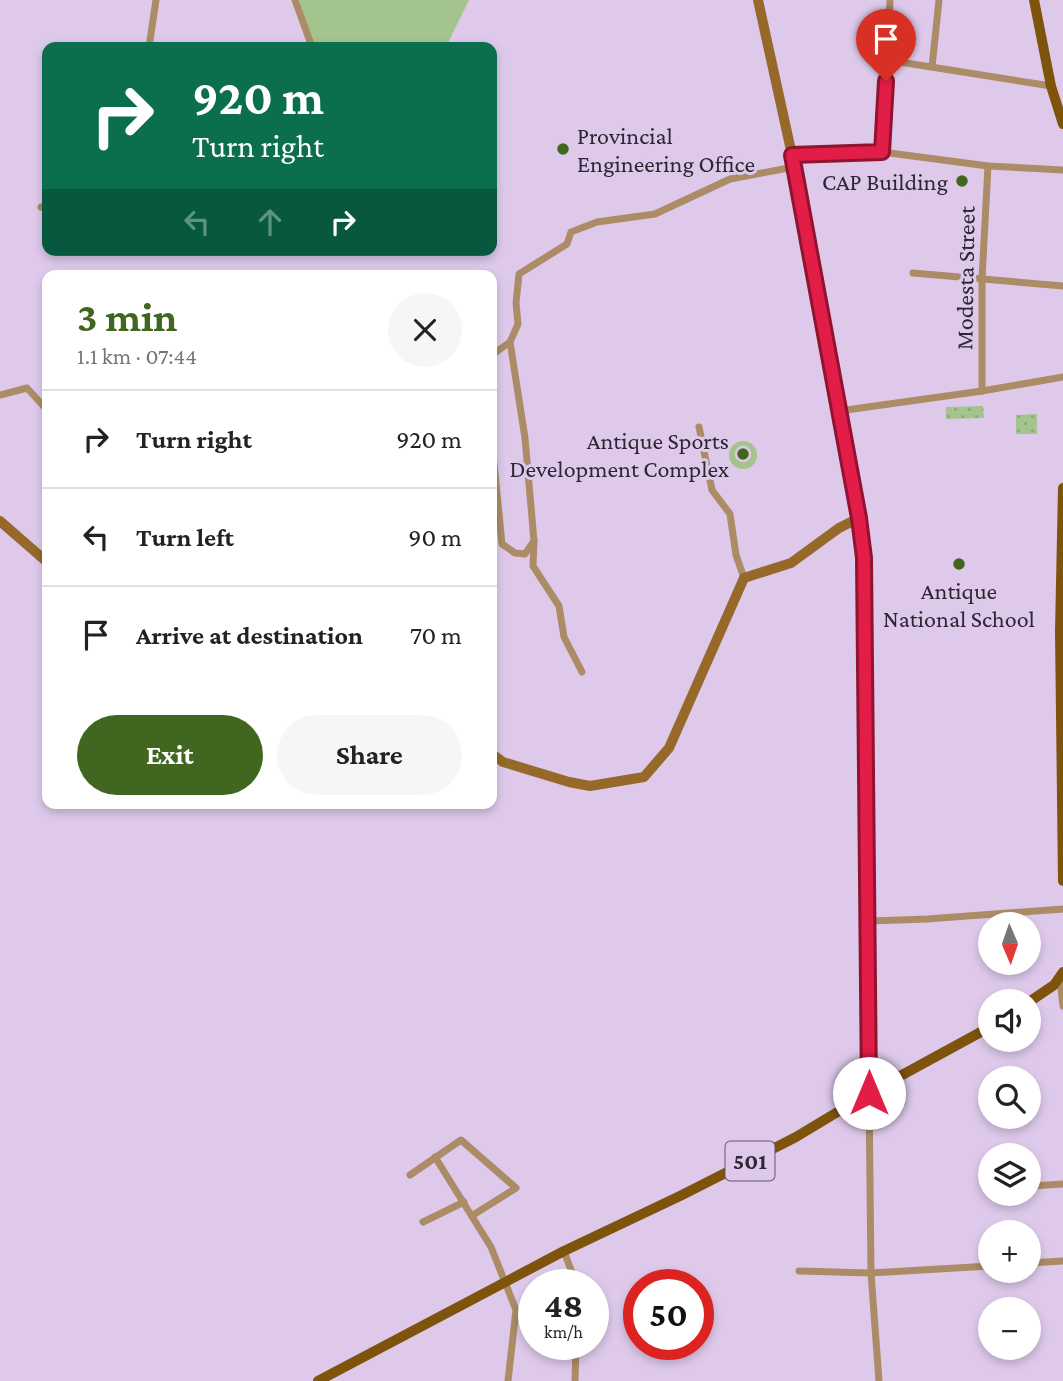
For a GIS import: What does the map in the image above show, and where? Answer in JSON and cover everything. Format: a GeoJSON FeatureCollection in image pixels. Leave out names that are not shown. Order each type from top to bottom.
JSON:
{"type":"FeatureCollection","features":[{"type":"Feature","properties":{"kind":"main road"},"geometry":{"type":"LineString","coordinates":[[758,0],[792,155],[859,518],[864,571],[869,1093]]}},
{"type":"Feature","properties":{"kind":"main road"},"geometry":{"type":"LineString","coordinates":[[1034,0],[1051,86],[1063,124]]}},
{"type":"Feature","properties":{"kind":"main road"},"geometry":{"type":"LineString","coordinates":[[1063,488],[1060,631],[1063,881]]}},
{"type":"Feature","properties":{"kind":"main road"},"geometry":{"type":"LineString","coordinates":[[497,758],[503,762],[590,786],[645,777],[669,748],[744,578],[791,563],[839,528],[859,518]]}},
{"type":"Feature","properties":{"kind":"main road"},"geometry":{"type":"LineString","coordinates":[[0,521],[42,558]]}},
{"type":"Feature","properties":{"kind":"main road"},"geometry":{"type":"LineString","coordinates":[[1041,992],[1061,975]]}},
{"type":"Feature","properties":{"kind":"main road","name":"501"},"geometry":{"type":"LineString","coordinates":[[318,1381],[564,1251],[796,1137],[869,1093],[978,1034]]}},
{"type":"Feature","properties":{"kind":"street"},"geometry":{"type":"LineString","coordinates":[[150,42],[156,0]]}},
{"type":"Feature","properties":{"kind":"street"},"geometry":{"type":"LineString","coordinates":[[295,0],[310,42]]}},
{"type":"Feature","properties":{"kind":"street"},"geometry":{"type":"LineString","coordinates":[[882,152],[890,0]]}},
{"type":"Feature","properties":{"kind":"street"},"geometry":{"type":"LineString","coordinates":[[932,67],[939,0]]}},
{"type":"Feature","properties":{"kind":"street"},"geometry":{"type":"LineString","coordinates":[[887,60],[1051,86]]}},
{"type":"Feature","properties":{"kind":"street"},"geometry":{"type":"LineString","coordinates":[[792,155],[882,152],[988,166],[1063,170]]}},
{"type":"Feature","properties":{"kind":"street","name":"Modesta Street"},"geometry":{"type":"LineString","coordinates":[[982,391],[982,279],[988,166]]}},
{"type":"Feature","properties":{"kind":"street"},"geometry":{"type":"LineString","coordinates":[[497,351],[510,342],[518,324],[516,303],[519,274],[567,244],[571,232],[597,222],[655,214],[730,179],[794,167]]}},
{"type":"Feature","properties":{"kind":"street"},"geometry":{"type":"LineString","coordinates":[[912,273],[1063,286]]}},
{"type":"Feature","properties":{"kind":"street"},"geometry":{"type":"LineString","coordinates":[[510,342],[525,438],[534,541],[533,566],[559,607],[564,637],[582,672]]}},
{"type":"Feature","properties":{"kind":"street"},"geometry":{"type":"LineString","coordinates":[[839,411],[1063,377]]}},
{"type":"Feature","properties":{"kind":"street"},"geometry":{"type":"LineString","coordinates":[[0,395],[27,388],[42,404]]}},
{"type":"Feature","properties":{"kind":"street"},"geometry":{"type":"LineString","coordinates":[[699,427],[712,490],[730,514],[736,555],[744,578]]}},
{"type":"Feature","properties":{"kind":"street"},"geometry":{"type":"LineString","coordinates":[[497,494],[502,544],[515,553],[525,554],[534,541]]}},
{"type":"Feature","properties":{"kind":"street"},"geometry":{"type":"LineString","coordinates":[[869,921],[1063,909]]}},
{"type":"Feature","properties":{"kind":"street"},"geometry":{"type":"LineString","coordinates":[[1061,975],[1063,1006]]}},
{"type":"Feature","properties":{"kind":"street"},"geometry":{"type":"LineString","coordinates":[[869,1093],[872,1273],[879,1381]]}},
{"type":"Feature","properties":{"kind":"street"},"geometry":{"type":"LineString","coordinates":[[410,1175],[461,1140],[516,1188],[472,1215]]}},
{"type":"Feature","properties":{"kind":"street"},"geometry":{"type":"LineString","coordinates":[[435,1157],[491,1247],[503,1283],[516,1310],[508,1381]]}},
{"type":"Feature","properties":{"kind":"street"},"geometry":{"type":"LineString","coordinates":[[1041,1185],[1063,1184]]}},
{"type":"Feature","properties":{"kind":"street"},"geometry":{"type":"LineString","coordinates":[[423,1222],[464,1202]]}},
{"type":"Feature","properties":{"kind":"street"},"geometry":{"type":"LineString","coordinates":[[564,1251],[571,1269]]}},
{"type":"Feature","properties":{"kind":"street"},"geometry":{"type":"LineString","coordinates":[[1041,1262],[1063,1261]]}},
{"type":"Feature","properties":{"kind":"street"},"geometry":{"type":"LineString","coordinates":[[799,1271],[872,1273],[978,1267]]}},
{"type":"Feature","properties":{"kind":"street"},"geometry":{"type":"LineString","coordinates":[[575,1381],[576,1360]]}},
{"type":"Feature","properties":{"kind":"green space"},"geometry":{"type":"Polygon","coordinates":[[[299,0],[469,0],[448,42],[312,42],[299,0]]]}},
{"type":"Feature","properties":{"kind":"green space"},"geometry":{"type":"Polygon","coordinates":[[[983,406],[984,418],[946,419],[946,407],[983,406]]]}},
{"type":"Feature","properties":{"kind":"green space"},"geometry":{"type":"Polygon","coordinates":[[[1037,414],[1037,434],[1016,434],[1016,415],[1037,414]]]}},
{"type":"Feature","properties":{"kind":"green space","name":"Antique Sports Development Complex"},"geometry":{"type":"Polygon","coordinates":[[[743,441],[753,445],[757,455],[753,465],[743,469],[733,465],[729,455],[733,445],[743,441]]]}},
{"type":"Feature","properties":{"kind":"place","name":"Provincial Engineering Office"},"geometry":{"type":"Point","coordinates":[563,149]}},
{"type":"Feature","properties":{"kind":"place","name":"CAP Building"},"geometry":{"type":"Point","coordinates":[962,181]}},
{"type":"Feature","properties":{"kind":"place","name":"Antique Sports Development Complex"},"geometry":{"type":"Point","coordinates":[743,454]}},
{"type":"Feature","properties":{"kind":"place","name":"Antique National School"},"geometry":{"type":"Point","coordinates":[959,564]}},
{"type":"Feature","properties":{"kind":"route"},"geometry":{"type":"LineString","coordinates":[[869,1093],[864,558],[859,518],[792,155],[882,152],[886,81]]}}]}
